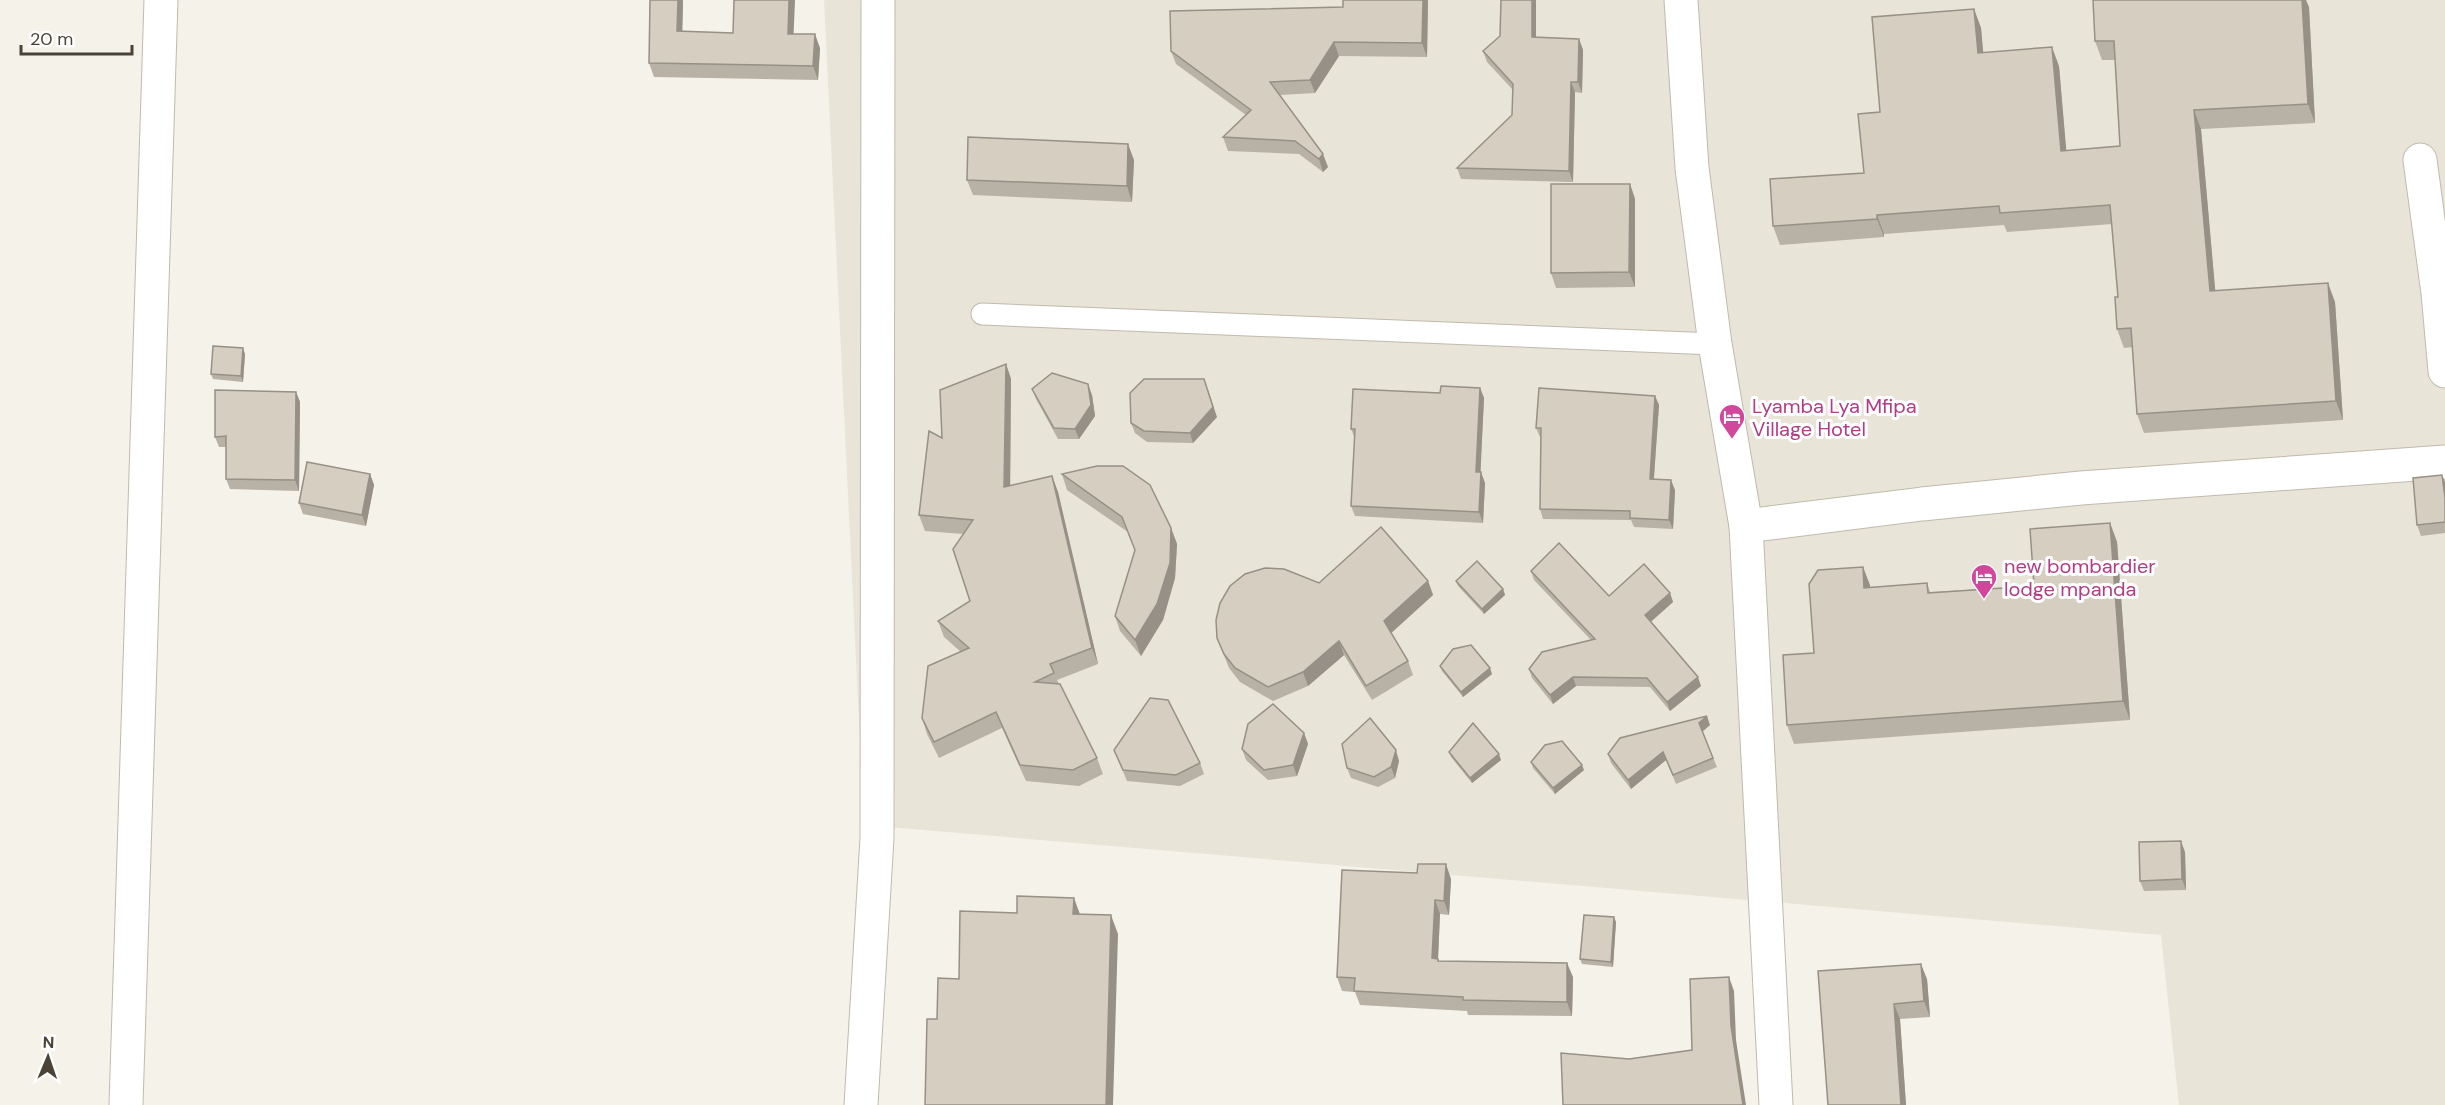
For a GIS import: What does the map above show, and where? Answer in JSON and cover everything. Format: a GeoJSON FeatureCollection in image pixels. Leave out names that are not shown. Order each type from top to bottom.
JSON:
{"type":"FeatureCollection","features":[{"type":"Feature","properties":{"kind":"street"},"geometry":{"type":"LineString","coordinates":[[126,1105],[161,0]]}},
{"type":"Feature","properties":{"kind":"street"},"geometry":{"type":"LineString","coordinates":[[861,1105],[877,838],[878,0]]}},
{"type":"Feature","properties":{"kind":"street"},"geometry":{"type":"LineString","coordinates":[[1681,0],[1692,168],[1715,344],[1746,526],[1776,1105]]}},
{"type":"Feature","properties":{"kind":"street"},"geometry":{"type":"LineString","coordinates":[[2420,160],[2438,293],[2445,371]]}},
{"type":"Feature","properties":{"kind":"street"},"geometry":{"type":"LineString","coordinates":[[1746,526],[1923,504],[2080,488],[2445,462]]}},
{"type":"Feature","properties":{"kind":"lane"},"geometry":{"type":"LineString","coordinates":[[982,314],[1715,344]]}},
{"type":"Feature","properties":{"kind":"shaded area"},"geometry":{"type":"Polygon","coordinates":[[[824,0],[2445,0],[2445,1105],[2179,1105],[2161,935],[864,825],[824,0]]]}},
{"type":"Feature","properties":{"kind":"building"},"geometry":{"type":"Polygon","coordinates":[[[650,0],[678,0],[677,31],[733,33],[734,0],[789,0],[788,34],[815,34],[813,66],[649,63],[650,0]]]}},
{"type":"Feature","properties":{"kind":"building"},"geometry":{"type":"Polygon","coordinates":[[[1343,0],[1423,0],[1422,43],[1334,42],[1310,80],[1270,82],[1323,154],[1319,159],[1295,141],[1223,137],[1251,110],[1171,51],[1170,11],[1343,7],[1343,0]]]}},
{"type":"Feature","properties":{"kind":"building"},"geometry":{"type":"Polygon","coordinates":[[[1501,0],[1532,0],[1532,37],[1579,39],[1578,82],[1571,82],[1569,171],[1457,168],[1512,115],[1513,84],[1483,51],[1500,36],[1501,0]]]}},
{"type":"Feature","properties":{"kind":"building"},"geometry":{"type":"Polygon","coordinates":[[[2093,0],[2302,0],[2308,104],[2194,110],[2210,291],[2328,283],[2336,401],[2137,414],[2131,328],[2117,329],[2115,297],[2118,297],[2110,205],[2000,213],[1999,206],[1877,215],[1877,219],[1773,226],[1770,179],[1864,173],[1858,114],[1880,112],[1872,17],[1974,9],[1978,53],[2052,47],[2061,151],[2120,146],[2114,41],[2095,41],[2093,0]]]}},
{"type":"Feature","properties":{"kind":"building"},"geometry":{"type":"Polygon","coordinates":[[[968,137],[1128,144],[1127,186],[967,180],[968,137]]]}},
{"type":"Feature","properties":{"kind":"building"},"geometry":{"type":"Polygon","coordinates":[[[1551,184],[1630,184],[1629,272],[1551,273],[1551,184]]]}},
{"type":"Feature","properties":{"kind":"building"},"geometry":{"type":"Polygon","coordinates":[[[213,346],[243,348],[241,376],[211,374],[213,346]]]}},
{"type":"Feature","properties":{"kind":"building"},"geometry":{"type":"Polygon","coordinates":[[[1006,364],[1004,487],[1052,476],[1092,648],[1050,664],[1054,673],[1035,682],[1060,684],[1097,758],[1073,770],[1020,765],[996,712],[934,742],[922,718],[928,666],[969,648],[938,621],[970,601],[953,549],[973,520],[919,515],[929,431],[942,438],[940,390],[1006,364]]]}},
{"type":"Feature","properties":{"kind":"building"},"geometry":{"type":"Polygon","coordinates":[[[1052,373],[1088,384],[1091,405],[1075,429],[1054,428],[1032,389],[1052,373]]]}},
{"type":"Feature","properties":{"kind":"building"},"geometry":{"type":"Polygon","coordinates":[[[1144,379],[1204,379],[1213,407],[1190,433],[1144,431],[1131,423],[1130,393],[1144,379]]]}},
{"type":"Feature","properties":{"kind":"building"},"geometry":{"type":"Polygon","coordinates":[[[1441,386],[1480,388],[1476,472],[1481,472],[1479,512],[1351,506],[1355,429],[1351,429],[1353,389],[1440,393],[1441,386]]]}},
{"type":"Feature","properties":{"kind":"building"},"geometry":{"type":"Polygon","coordinates":[[[1539,388],[1655,396],[1650,479],[1671,480],[1669,520],[1630,518],[1630,511],[1540,509],[1541,428],[1536,428],[1539,388]]]}},
{"type":"Feature","properties":{"kind":"building"},"geometry":{"type":"Polygon","coordinates":[[[215,390],[296,392],[295,480],[226,479],[226,436],[215,437],[215,390]]]}},
{"type":"Feature","properties":{"kind":"building"},"geometry":{"type":"Polygon","coordinates":[[[307,462],[370,474],[362,515],[299,503],[307,462]]]}},
{"type":"Feature","properties":{"kind":"building"},"geometry":{"type":"Polygon","coordinates":[[[1097,466],[1123,466],[1150,485],[1171,528],[1170,563],[1157,604],[1135,640],[1115,616],[1135,550],[1122,517],[1062,474],[1097,466]]]}},
{"type":"Feature","properties":{"kind":"building"},"geometry":{"type":"Polygon","coordinates":[[[2442,475],[2445,522],[2417,525],[2413,478],[2442,475]]]}},
{"type":"Feature","properties":{"kind":"building"},"geometry":{"type":"Polygon","coordinates":[[[2110,523],[2123,701],[1787,725],[1783,655],[1814,653],[1809,584],[1818,570],[1863,567],[1864,588],[1927,583],[1928,593],[2034,586],[2030,529],[2110,523]]]}},
{"type":"Feature","properties":{"kind":"building"},"geometry":{"type":"Polygon","coordinates":[[[1381,527],[1428,581],[1384,621],[1408,661],[1366,686],[1339,641],[1303,672],[1268,687],[1235,668],[1224,654],[1217,638],[1216,620],[1220,603],[1230,586],[1245,574],[1265,568],[1284,569],[1319,583],[1381,527]]]}},
{"type":"Feature","properties":{"kind":"building"},"geometry":{"type":"Polygon","coordinates":[[[1559,543],[1609,596],[1644,564],[1670,593],[1645,615],[1698,677],[1667,702],[1647,678],[1573,677],[1550,695],[1529,669],[1542,652],[1595,639],[1531,571],[1559,543]]]}},
{"type":"Feature","properties":{"kind":"building"},"geometry":{"type":"Polygon","coordinates":[[[1477,561],[1503,589],[1482,609],[1456,581],[1477,561]]]}},
{"type":"Feature","properties":{"kind":"building"},"geometry":{"type":"Polygon","coordinates":[[[1471,645],[1490,668],[1461,692],[1440,666],[1453,649],[1471,645]]]}},
{"type":"Feature","properties":{"kind":"building"},"geometry":{"type":"Polygon","coordinates":[[[1150,698],[1168,700],[1200,763],[1176,775],[1123,770],[1114,750],[1150,698]]]}},
{"type":"Feature","properties":{"kind":"building"},"geometry":{"type":"Polygon","coordinates":[[[1273,704],[1304,733],[1293,765],[1264,770],[1242,749],[1248,724],[1273,704]]]}},
{"type":"Feature","properties":{"kind":"building"},"geometry":{"type":"Polygon","coordinates":[[[1707,716],[1699,723],[1713,758],[1673,775],[1663,752],[1628,780],[1608,754],[1620,738],[1707,716]]]}},
{"type":"Feature","properties":{"kind":"building"},"geometry":{"type":"Polygon","coordinates":[[[1370,718],[1396,750],[1391,767],[1374,777],[1347,768],[1342,744],[1370,718]]]}},
{"type":"Feature","properties":{"kind":"building"},"geometry":{"type":"Polygon","coordinates":[[[1473,723],[1499,754],[1470,778],[1449,752],[1473,723]]]}},
{"type":"Feature","properties":{"kind":"building"},"geometry":{"type":"Polygon","coordinates":[[[1562,741],[1582,765],[1553,788],[1531,762],[1545,745],[1562,741]]]}},
{"type":"Feature","properties":{"kind":"building"},"geometry":{"type":"Polygon","coordinates":[[[2181,841],[2182,879],[2140,881],[2139,842],[2181,841]]]}},
{"type":"Feature","properties":{"kind":"building"},"geometry":{"type":"Polygon","coordinates":[[[1418,864],[1446,864],[1444,901],[1435,900],[1432,958],[1438,961],[1567,963],[1567,1002],[1463,1000],[1463,997],[1354,991],[1355,978],[1337,977],[1342,870],[1417,873],[1418,864]]]}},
{"type":"Feature","properties":{"kind":"building"},"geometry":{"type":"Polygon","coordinates":[[[1017,896],[1074,898],[1073,914],[1111,915],[1106,1105],[925,1105],[927,1019],[937,1019],[938,978],[959,979],[960,911],[1017,913],[1017,896]]]}},
{"type":"Feature","properties":{"kind":"building"},"geometry":{"type":"Polygon","coordinates":[[[1584,915],[1614,917],[1611,962],[1580,959],[1584,915]]]}},
{"type":"Feature","properties":{"kind":"building"},"geometry":{"type":"Polygon","coordinates":[[[1921,964],[1924,1001],[1894,1004],[1901,1105],[1828,1105],[1818,971],[1921,964]]]}},
{"type":"Feature","properties":{"kind":"building"},"geometry":{"type":"Polygon","coordinates":[[[1729,977],[1731,1026],[1743,1105],[1563,1105],[1561,1053],[1629,1059],[1692,1050],[1690,979],[1729,977]]]}},
{"type":"Feature","properties":{"kind":"place","name":"Lyamba Lya Mfipa Village Hotel"},"geometry":{"type":"Point","coordinates":[1732,440]}},
{"type":"Feature","properties":{"kind":"place","name":"new bombardier lodge mpanda"},"geometry":{"type":"Point","coordinates":[1984,600]}}]}
